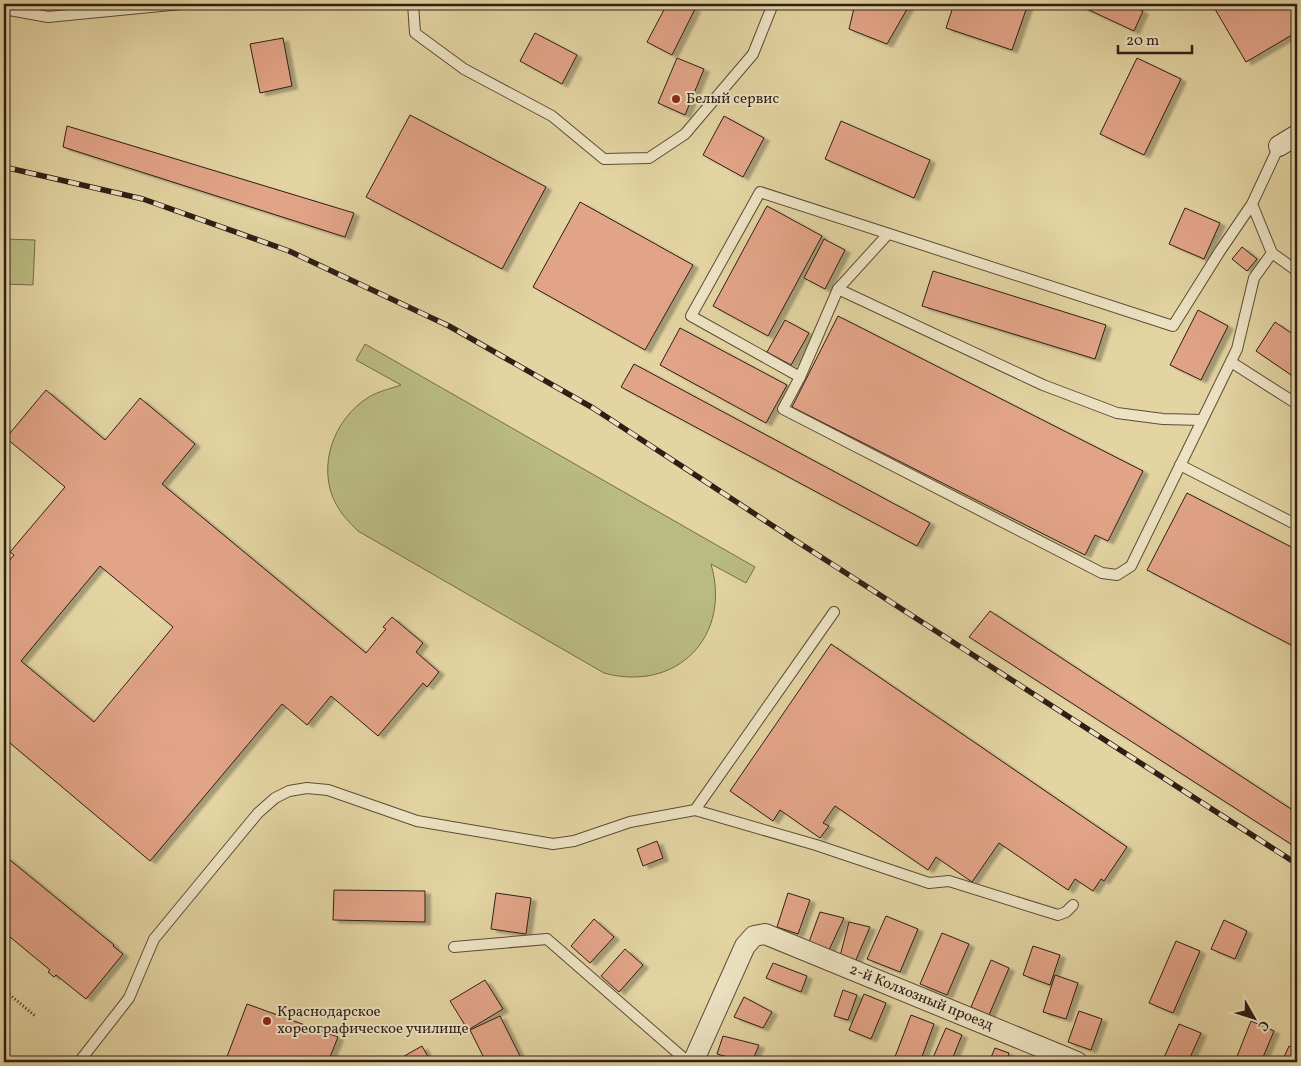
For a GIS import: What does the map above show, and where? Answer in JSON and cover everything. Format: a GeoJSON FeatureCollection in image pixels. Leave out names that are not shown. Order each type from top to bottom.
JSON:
{"type":"FeatureCollection","features":[{"type":"Feature","properties":{"kind":"street"},"geometry":{"type":"LineString","coordinates":[[1279,146],[1297,135]]}},
{"type":"Feature","properties":{"kind":"street","name":"2-й Колхозный проезд"},"geometry":{"type":"LineString","coordinates":[[693,1062],[745,946],[754,936],[765,934],[1077,1062]]}},
{"type":"Feature","properties":{"kind":"lane"},"geometry":{"type":"LineString","coordinates":[[4,9],[48,17],[181,4]]}},
{"type":"Feature","properties":{"kind":"lane"},"geometry":{"type":"LineString","coordinates":[[413,4],[415,33],[464,69],[552,116],[604,159],[649,158],[686,134],[753,54],[773,4]]}},
{"type":"Feature","properties":{"kind":"lane"},"geometry":{"type":"LineString","coordinates":[[800,377],[691,316],[760,192],[1174,326],[1220,251],[1252,204],[1279,146]]}},
{"type":"Feature","properties":{"kind":"lane"},"geometry":{"type":"LineString","coordinates":[[1252,204],[1272,253],[1297,272]]}},
{"type":"Feature","properties":{"kind":"lane"},"geometry":{"type":"LineString","coordinates":[[888,234],[838,289],[800,377],[783,408],[1102,573],[1117,575],[1132,566],[1231,362],[1237,349],[1254,278],[1272,253]]}},
{"type":"Feature","properties":{"kind":"lane"},"geometry":{"type":"LineString","coordinates":[[838,289],[1043,385],[1117,412],[1162,419],[1202,420]]}},
{"type":"Feature","properties":{"kind":"lane"},"geometry":{"type":"LineString","coordinates":[[1231,362],[1297,404]]}},
{"type":"Feature","properties":{"kind":"lane"},"geometry":{"type":"LineString","coordinates":[[1180,465],[1297,525]]}},
{"type":"Feature","properties":{"kind":"lane"},"geometry":{"type":"LineString","coordinates":[[694,810],[834,612]]}},
{"type":"Feature","properties":{"kind":"lane"},"geometry":{"type":"LineString","coordinates":[[79,1062],[128,998],[154,939],[258,813],[275,798],[290,791],[307,788],[328,790],[417,821],[553,844],[574,841],[630,822],[694,810],[816,844],[929,883],[948,880],[1058,914],[1066,912],[1073,905]]}},
{"type":"Feature","properties":{"kind":"lane"},"geometry":{"type":"LineString","coordinates":[[454,947],[546,939],[688,1062]]}},
{"type":"Feature","properties":{"kind":"path"},"geometry":{"type":"LineString","coordinates":[[4,990],[35,1016]]}},
{"type":"Feature","properties":{"kind":"green space"},"geometry":{"type":"Polygon","coordinates":[[[4,239],[35,240],[33,285],[4,284],[4,239]]]}},
{"type":"Feature","properties":{"kind":"green space"},"geometry":{"type":"Polygon","coordinates":[[[365,344],[755,567],[746,583],[711,564],[715,590],[713,614],[706,635],[693,653],[675,666],[654,675],[630,677],[604,673],[358,531],[341,512],[330,490],[328,459],[332,444],[346,417],[357,406],[373,395],[401,385],[356,360],[365,344]]]}},
{"type":"Feature","properties":{"kind":"building"},"geometry":{"type":"Polygon","coordinates":[[[667,4],[685,4],[695,9],[672,55],[647,42],[667,4]]]}},
{"type":"Feature","properties":{"kind":"building"},"geometry":{"type":"Polygon","coordinates":[[[855,4],[910,4],[887,44],[849,29],[855,4]]]}},
{"type":"Feature","properties":{"kind":"building"},"geometry":{"type":"Polygon","coordinates":[[[954,4],[1028,4],[1012,50],[946,28],[954,4]]]}},
{"type":"Feature","properties":{"kind":"building"},"geometry":{"type":"Polygon","coordinates":[[[1076,4],[1127,4],[1143,11],[1134,31],[1076,4]]]}},
{"type":"Feature","properties":{"kind":"building"},"geometry":{"type":"Polygon","coordinates":[[[1212,4],[1297,4],[1297,32],[1246,62],[1212,4]]]}},
{"type":"Feature","properties":{"kind":"building"},"geometry":{"type":"Polygon","coordinates":[[[535,33],[577,55],[562,84],[520,61],[535,33]]]}},
{"type":"Feature","properties":{"kind":"building"},"geometry":{"type":"Polygon","coordinates":[[[283,38],[292,86],[260,93],[250,44],[283,38]]]}},
{"type":"Feature","properties":{"kind":"building"},"geometry":{"type":"Polygon","coordinates":[[[677,58],[704,69],[685,115],[658,103],[677,58]]]}},
{"type":"Feature","properties":{"kind":"building"},"geometry":{"type":"Polygon","coordinates":[[[1137,58],[1181,79],[1144,155],[1100,134],[1137,58]]]}},
{"type":"Feature","properties":{"kind":"building"},"geometry":{"type":"Polygon","coordinates":[[[410,115],[546,187],[502,269],[366,197],[410,115]]]}},
{"type":"Feature","properties":{"kind":"building"},"geometry":{"type":"Polygon","coordinates":[[[724,116],[764,138],[743,177],[703,155],[724,116]]]}},
{"type":"Feature","properties":{"kind":"building"},"geometry":{"type":"Polygon","coordinates":[[[841,121],[930,160],[914,198],[825,159],[841,121]]]}},
{"type":"Feature","properties":{"kind":"building"},"geometry":{"type":"Polygon","coordinates":[[[67,126],[354,213],[345,237],[63,147],[67,126]]]}},
{"type":"Feature","properties":{"kind":"building"},"geometry":{"type":"Polygon","coordinates":[[[580,202],[693,265],[645,350],[533,287],[580,202]]]}},
{"type":"Feature","properties":{"kind":"building"},"geometry":{"type":"Polygon","coordinates":[[[767,206],[822,236],[768,336],[713,306],[767,206]]]}},
{"type":"Feature","properties":{"kind":"building"},"geometry":{"type":"Polygon","coordinates":[[[1185,208],[1220,223],[1204,259],[1169,244],[1185,208]]]}},
{"type":"Feature","properties":{"kind":"building"},"geometry":{"type":"Polygon","coordinates":[[[824,239],[845,250],[825,289],[804,278],[824,239]]]}},
{"type":"Feature","properties":{"kind":"building"},"geometry":{"type":"Polygon","coordinates":[[[1242,247],[1257,259],[1247,271],[1232,259],[1242,247]]]}},
{"type":"Feature","properties":{"kind":"building"},"geometry":{"type":"Polygon","coordinates":[[[933,271],[1106,325],[1095,359],[922,306],[933,271]]]}},
{"type":"Feature","properties":{"kind":"building"},"geometry":{"type":"Polygon","coordinates":[[[1198,310],[1228,326],[1201,380],[1170,365],[1198,310]]]}},
{"type":"Feature","properties":{"kind":"building"},"geometry":{"type":"Polygon","coordinates":[[[838,316],[1143,471],[1108,541],[1095,535],[1085,555],[792,407],[838,316]]]}},
{"type":"Feature","properties":{"kind":"building"},"geometry":{"type":"Polygon","coordinates":[[[785,320],[809,333],[791,365],[767,352],[785,320]]]}},
{"type":"Feature","properties":{"kind":"building"},"geometry":{"type":"Polygon","coordinates":[[[1275,322],[1297,337],[1297,379],[1256,351],[1275,322]]]}},
{"type":"Feature","properties":{"kind":"building"},"geometry":{"type":"Polygon","coordinates":[[[680,328],[787,385],[766,423],[660,365],[680,328]]]}},
{"type":"Feature","properties":{"kind":"building"},"geometry":{"type":"Polygon","coordinates":[[[634,364],[930,523],[917,546],[621,387],[634,364]]]}},
{"type":"Feature","properties":{"kind":"building"},"geometry":{"type":"Polygon","coordinates":[[[46,390],[105,440],[140,398],[195,444],[162,484],[366,653],[386,629],[383,627],[392,617],[423,643],[416,652],[439,672],[427,687],[423,683],[378,736],[331,696],[307,725],[282,704],[150,861],[4,738],[4,567],[14,555],[10,552],[65,487],[6,438],[46,390]],[[100,566],[21,661],[94,722],[173,627],[100,566]]]}},
{"type":"Feature","properties":{"kind":"building"},"geometry":{"type":"Polygon","coordinates":[[[1187,493],[1297,550],[1297,648],[1147,570],[1187,493]]]}},
{"type":"Feature","properties":{"kind":"building"},"geometry":{"type":"Polygon","coordinates":[[[990,611],[1297,813],[1297,848],[969,637],[990,611]]]}},
{"type":"Feature","properties":{"kind":"building"},"geometry":{"type":"Polygon","coordinates":[[[831,644],[1127,847],[1104,881],[1101,879],[1093,891],[1075,879],[1068,890],[999,843],[972,882],[936,857],[928,870],[835,806],[823,823],[829,826],[820,838],[780,810],[773,821],[730,791],[831,644]]]}},
{"type":"Feature","properties":{"kind":"building"},"geometry":{"type":"Polygon","coordinates":[[[657,841],[663,858],[643,866],[637,849],[657,841]]]}},
{"type":"Feature","properties":{"kind":"building"},"geometry":{"type":"Polygon","coordinates":[[[5,856],[123,954],[86,999],[56,975],[54,977],[48,972],[50,970],[4,932],[5,856]]]}},
{"type":"Feature","properties":{"kind":"building"},"geometry":{"type":"Polygon","coordinates":[[[334,890],[425,891],[425,922],[333,920],[334,890]]]}},
{"type":"Feature","properties":{"kind":"building"},"geometry":{"type":"Polygon","coordinates":[[[496,893],[531,898],[526,934],[491,929],[496,893]]]}},
{"type":"Feature","properties":{"kind":"building"},"geometry":{"type":"Polygon","coordinates":[[[788,893],[810,900],[798,934],[777,927],[788,893]]]}},
{"type":"Feature","properties":{"kind":"building"},"geometry":{"type":"Polygon","coordinates":[[[820,912],[844,918],[828,952],[809,942],[820,912]]]}},
{"type":"Feature","properties":{"kind":"building"},"geometry":{"type":"Polygon","coordinates":[[[886,916],[918,929],[900,972],[867,959],[886,916]]]}},
{"type":"Feature","properties":{"kind":"building"},"geometry":{"type":"Polygon","coordinates":[[[594,919],[614,937],[590,963],[571,946],[594,919]]]}},
{"type":"Feature","properties":{"kind":"building"},"geometry":{"type":"Polygon","coordinates":[[[1224,920],[1247,931],[1235,959],[1211,949],[1224,920]]]}},
{"type":"Feature","properties":{"kind":"building"},"geometry":{"type":"Polygon","coordinates":[[[849,922],[870,927],[855,962],[840,956],[849,922]]]}},
{"type":"Feature","properties":{"kind":"building"},"geometry":{"type":"Polygon","coordinates":[[[942,933],[969,944],[947,995],[920,984],[942,933]]]}},
{"type":"Feature","properties":{"kind":"building"},"geometry":{"type":"Polygon","coordinates":[[[1176,941],[1200,951],[1173,1013],[1149,1003],[1176,941]]]}},
{"type":"Feature","properties":{"kind":"building"},"geometry":{"type":"Polygon","coordinates":[[[1033,946],[1060,955],[1050,985],[1023,975],[1033,946]]]}},
{"type":"Feature","properties":{"kind":"building"},"geometry":{"type":"Polygon","coordinates":[[[625,949],[643,965],[619,992],[601,976],[625,949]]]}},
{"type":"Feature","properties":{"kind":"building"},"geometry":{"type":"Polygon","coordinates":[[[991,960],[1009,968],[989,1015],[971,1007],[991,960]]]}},
{"type":"Feature","properties":{"kind":"building"},"geometry":{"type":"Polygon","coordinates":[[[773,963],[807,976],[801,992],[766,978],[773,963]]]}},
{"type":"Feature","properties":{"kind":"building"},"geometry":{"type":"Polygon","coordinates":[[[1055,975],[1078,983],[1066,1019],[1043,1012],[1055,975]]]}},
{"type":"Feature","properties":{"kind":"building"},"geometry":{"type":"Polygon","coordinates":[[[485,980],[503,1009],[468,1030],[450,1001],[485,980]]]}},
{"type":"Feature","properties":{"kind":"building"},"geometry":{"type":"Polygon","coordinates":[[[843,990],[857,995],[848,1020],[834,1016],[843,990]]]}},
{"type":"Feature","properties":{"kind":"building"},"geometry":{"type":"Polygon","coordinates":[[[864,994],[886,1003],[871,1039],[849,1030],[864,994]]]}},
{"type":"Feature","properties":{"kind":"building"},"geometry":{"type":"Polygon","coordinates":[[[744,997],[772,1012],[763,1028],[734,1017],[744,997]]]}},
{"type":"Feature","properties":{"kind":"building","name":"Краснодарское хореографическое училище"},"geometry":{"type":"Polygon","coordinates":[[[247,1004],[338,1037],[328,1062],[225,1062],[247,1004]]]}},
{"type":"Feature","properties":{"kind":"building"},"geometry":{"type":"Polygon","coordinates":[[[1079,1011],[1102,1019],[1091,1050],[1068,1042],[1079,1011]]]}},
{"type":"Feature","properties":{"kind":"building"},"geometry":{"type":"Polygon","coordinates":[[[911,1015],[934,1024],[920,1062],[893,1062],[911,1015]]]}},
{"type":"Feature","properties":{"kind":"building"},"geometry":{"type":"Polygon","coordinates":[[[500,1016],[523,1062],[486,1062],[470,1030],[500,1016]]]}},
{"type":"Feature","properties":{"kind":"building"},"geometry":{"type":"Polygon","coordinates":[[[1251,1021],[1274,1031],[1261,1062],[1243,1062],[1236,1059],[1251,1021]]]}},
{"type":"Feature","properties":{"kind":"building"},"geometry":{"type":"Polygon","coordinates":[[[1179,1024],[1201,1033],[1188,1062],[1162,1062],[1179,1024]]]}},
{"type":"Feature","properties":{"kind":"building"},"geometry":{"type":"Polygon","coordinates":[[[946,1028],[962,1035],[951,1062],[931,1062],[946,1028]]]}},
{"type":"Feature","properties":{"kind":"building"},"geometry":{"type":"Polygon","coordinates":[[[723,1036],[759,1045],[752,1062],[745,1062],[717,1054],[723,1036]]]}},
{"type":"Feature","properties":{"kind":"building"},"geometry":{"type":"Polygon","coordinates":[[[422,1046],[431,1062],[401,1062],[399,1059],[422,1046]]]}},
{"type":"Feature","properties":{"kind":"building"},"geometry":{"type":"Polygon","coordinates":[[[1289,1046],[1297,1050],[1297,1062],[1282,1062],[1289,1046]]]}},
{"type":"Feature","properties":{"kind":"building"},"geometry":{"type":"Polygon","coordinates":[[[995,1048],[1009,1053],[1006,1062],[989,1062],[995,1048]]]}},
{"type":"Feature","properties":{"kind":"building"},"geometry":{"type":"Polygon","coordinates":[[[4,1055],[25,1062],[4,1062],[4,1055]]]}},
{"type":"Feature","properties":{"kind":"railway"},"geometry":{"type":"LineString","coordinates":[[4,167],[143,199],[289,251],[449,326],[593,408],[1297,864]]}},
{"type":"Feature","properties":{"kind":"place","name":"Белый сервис"},"geometry":{"type":"Point","coordinates":[676,99]}},
{"type":"Feature","properties":{"kind":"place","name":"Краснодарское хореографическое училище"},"geometry":{"type":"Point","coordinates":[267,1021]}}]}
